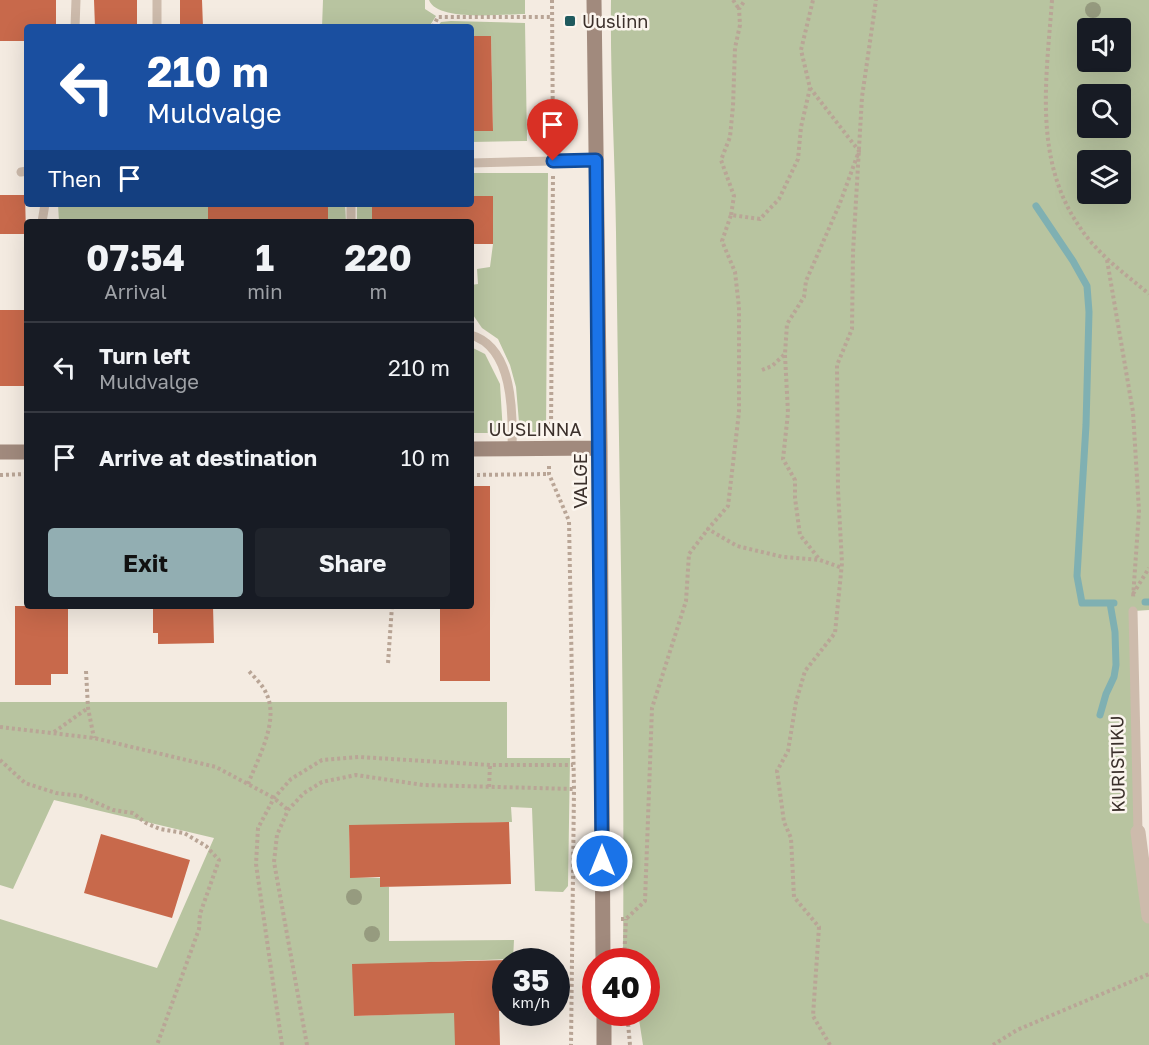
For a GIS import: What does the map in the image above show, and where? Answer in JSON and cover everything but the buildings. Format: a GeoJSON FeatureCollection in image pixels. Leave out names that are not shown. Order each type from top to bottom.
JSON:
{"type":"FeatureCollection","features":[{"type":"Feature","properties":{"kind":"street","name":"VALGE"},"geometry":{"type":"LineString","coordinates":[[594,0],[603,948]]}},
{"type":"Feature","properties":{"kind":"street","name":"UUSLINNA"},"geometry":{"type":"LineString","coordinates":[[474,449],[600,448]]}},
{"type":"Feature","properties":{"kind":"street"},"geometry":{"type":"LineString","coordinates":[[0,452],[24,452]]}},
{"type":"Feature","properties":{"kind":"street","name":"KURISTIKU"},"geometry":{"type":"LineString","coordinates":[[1138,832],[1149,915]]}},
{"type":"Feature","properties":{"kind":"street"},"geometry":{"type":"LineString","coordinates":[[604,1026],[604,1045]]}},
{"type":"Feature","properties":{"kind":"lane"},"geometry":{"type":"LineString","coordinates":[[75,24],[76,0]]}},
{"type":"Feature","properties":{"kind":"lane"},"geometry":{"type":"LineString","coordinates":[[157,0],[157,24]]}},
{"type":"Feature","properties":{"kind":"lane"},"geometry":{"type":"LineString","coordinates":[[474,163],[596,160]]}},
{"type":"Feature","properties":{"kind":"lane"},"geometry":{"type":"LineString","coordinates":[[474,336],[483,338],[495,351],[509,385],[512,448]]}},
{"type":"Feature","properties":{"kind":"lane","name":"KURISTIKU"},"geometry":{"type":"LineString","coordinates":[[1133,611],[1138,832]]}},
{"type":"Feature","properties":{"kind":"path"},"geometry":{"type":"LineString","coordinates":[[552,0],[553,161],[549,474],[569,521],[574,789],[572,1045]]}},
{"type":"Feature","properties":{"kind":"path"},"geometry":{"type":"LineString","coordinates":[[625,948],[626,919],[645,901],[652,708],[686,601],[689,554],[728,506],[739,412],[739,307],[735,272],[722,241],[731,215],[734,196],[721,160],[730,137],[734,106],[735,48],[740,25],[739,9],[733,0]]}},
{"type":"Feature","properties":{"kind":"path"},"geometry":{"type":"LineString","coordinates":[[739,9],[745,0]]}},
{"type":"Feature","properties":{"kind":"path"},"geometry":{"type":"LineString","coordinates":[[813,0],[801,50],[810,88],[859,151]]}},
{"type":"Feature","properties":{"kind":"path"},"geometry":{"type":"LineString","coordinates":[[830,1045],[813,1016],[819,927],[794,897],[791,838],[784,822],[777,771],[788,751],[796,702],[805,671],[835,633],[842,568],[838,490],[837,365],[852,329],[853,252],[862,97],[876,0]]}},
{"type":"Feature","properties":{"kind":"path"},"geometry":{"type":"LineString","coordinates":[[1052,0],[1046,127],[1050,158],[1057,183],[1089,240],[1107,260],[1149,294]]}},
{"type":"Feature","properties":{"kind":"path"},"geometry":{"type":"LineString","coordinates":[[434,24],[438,17],[552,16]]}},
{"type":"Feature","properties":{"kind":"path"},"geometry":{"type":"LineString","coordinates":[[731,215],[760,219],[779,199],[798,159],[801,127],[810,88]]}},
{"type":"Feature","properties":{"kind":"path"},"geometry":{"type":"LineString","coordinates":[[820,560],[800,535],[795,480],[783,459],[788,413],[785,354],[787,324],[804,297],[806,281],[840,203],[859,151]]}},
{"type":"Feature","properties":{"kind":"path"},"geometry":{"type":"LineString","coordinates":[[1107,260],[1133,412],[1139,511],[1133,611]]}},
{"type":"Feature","properties":{"kind":"path"},"geometry":{"type":"LineString","coordinates":[[762,370],[772,366],[785,354]]}},
{"type":"Feature","properties":{"kind":"path"},"geometry":{"type":"LineString","coordinates":[[0,476],[24,474]]}},
{"type":"Feature","properties":{"kind":"path"},"geometry":{"type":"LineString","coordinates":[[474,475],[549,474]]}},
{"type":"Feature","properties":{"kind":"path"},"geometry":{"type":"LineString","coordinates":[[708,529],[737,546],[783,557],[820,560],[842,568]]}},
{"type":"Feature","properties":{"kind":"path"},"geometry":{"type":"LineString","coordinates":[[1133,594],[1149,568]]}},
{"type":"Feature","properties":{"kind":"path"},"geometry":{"type":"LineString","coordinates":[[388,663],[392,609]]}},
{"type":"Feature","properties":{"kind":"path"},"geometry":{"type":"LineString","coordinates":[[248,670],[266,691],[271,708],[267,732],[248,784]]}},
{"type":"Feature","properties":{"kind":"path"},"geometry":{"type":"LineString","coordinates":[[86,671],[88,708],[94,738]]}},
{"type":"Feature","properties":{"kind":"path"},"geometry":{"type":"LineString","coordinates":[[53,733],[88,708]]}},
{"type":"Feature","properties":{"kind":"path"},"geometry":{"type":"LineString","coordinates":[[0,727],[94,738],[216,766],[274,798],[288,810]]}},
{"type":"Feature","properties":{"kind":"path"},"geometry":{"type":"LineString","coordinates":[[282,1045],[256,864],[258,828],[274,798],[291,779],[322,760],[359,757],[490,765],[573,765]]}},
{"type":"Feature","properties":{"kind":"path"},"geometry":{"type":"LineString","coordinates":[[0,760],[25,783],[56,793],[81,796],[113,810],[133,813],[160,830],[184,833],[206,846],[219,860],[200,914],[199,929],[157,1045]]}},
{"type":"Feature","properties":{"kind":"path"},"geometry":{"type":"LineString","coordinates":[[489,787],[490,765]]}},
{"type":"Feature","properties":{"kind":"path"},"geometry":{"type":"LineString","coordinates":[[307,1045],[274,862],[277,835],[288,810],[304,793],[322,782],[356,775],[423,785],[574,789]]}},
{"type":"Feature","properties":{"kind":"path"},"geometry":{"type":"LineString","coordinates":[[993,1045],[1017,1030],[1149,974]]}},
{"type":"Feature","properties":{"kind":"path"},"geometry":{"type":"LineString","coordinates":[[628,1026],[630,1045]]}},
{"type":"Feature","properties":{"kind":"green space"},"geometry":{"type":"Polygon","coordinates":[[[323,0],[425,0],[425,9],[436,16],[431,24],[322,24],[323,0]]]}},
{"type":"Feature","properties":{"kind":"green space"},"geometry":{"type":"Polygon","coordinates":[[[429,0],[525,0],[525,14],[457,14],[435,7],[429,0]]]}},
{"type":"Feature","properties":{"kind":"green space"},"geometry":{"type":"Polygon","coordinates":[[[611,0],[1149,0],[1149,610],[1134,611],[1138,832],[1149,916],[1149,1045],[643,1045],[640,1026],[660,1026],[660,948],[623,948],[621,596],[611,0]]]}},
{"type":"Feature","properties":{"kind":"green space"},"geometry":{"type":"Polygon","coordinates":[[[441,22],[525,23],[527,141],[474,142],[474,131],[493,130],[491,36],[474,36],[474,24],[439,24],[441,22]]]}},
{"type":"Feature","properties":{"kind":"green space"},"geometry":{"type":"Polygon","coordinates":[[[474,173],[548,173],[546,434],[520,434],[516,387],[510,365],[498,339],[482,328],[474,316],[474,285],[478,284],[477,269],[490,267],[493,244],[474,203],[474,173]]]}},
{"type":"Feature","properties":{"kind":"green space"},"geometry":{"type":"Polygon","coordinates":[[[58,207],[208,207],[208,219],[59,219],[58,207]]]}},
{"type":"Feature","properties":{"kind":"green space"},"geometry":{"type":"Polygon","coordinates":[[[328,207],[345,207],[346,219],[328,219],[328,207]]]}},
{"type":"Feature","properties":{"kind":"green space"},"geometry":{"type":"Polygon","coordinates":[[[357,207],[372,207],[372,219],[357,219],[357,207]]]}},
{"type":"Feature","properties":{"kind":"green space"},"geometry":{"type":"Polygon","coordinates":[[[474,348],[485,354],[500,384],[503,433],[474,433],[474,348]]]}},
{"type":"Feature","properties":{"kind":"green space"},"geometry":{"type":"Polygon","coordinates":[[[0,702],[507,702],[507,758],[570,758],[568,886],[563,892],[535,891],[532,808],[511,807],[512,822],[349,826],[350,877],[380,878],[380,887],[389,887],[389,941],[514,940],[514,948],[492,948],[492,960],[353,965],[354,1016],[492,1011],[492,1015],[455,1041],[455,1045],[0,1045],[0,919],[157,968],[214,838],[54,800],[13,889],[0,885],[0,702]]]}},
{"type":"Feature","properties":{"kind":"waterway"},"geometry":{"type":"LineString","coordinates":[[1036,206],[1087,286],[1089,312],[1086,425],[1077,576],[1082,603],[1114,603]]}},
{"type":"Feature","properties":{"kind":"waterway"},"geometry":{"type":"LineString","coordinates":[[1100,715],[1116,665],[1115,632],[1110,603]]}},
{"type":"Feature","properties":{"kind":"place","name":"Uuslinn"},"geometry":{"type":"Point","coordinates":[570,21]}},
{"type":"Feature","properties":{"kind":"route"},"geometry":{"type":"LineString","coordinates":[[553,161],[596,160],[602,861]]}}]}
